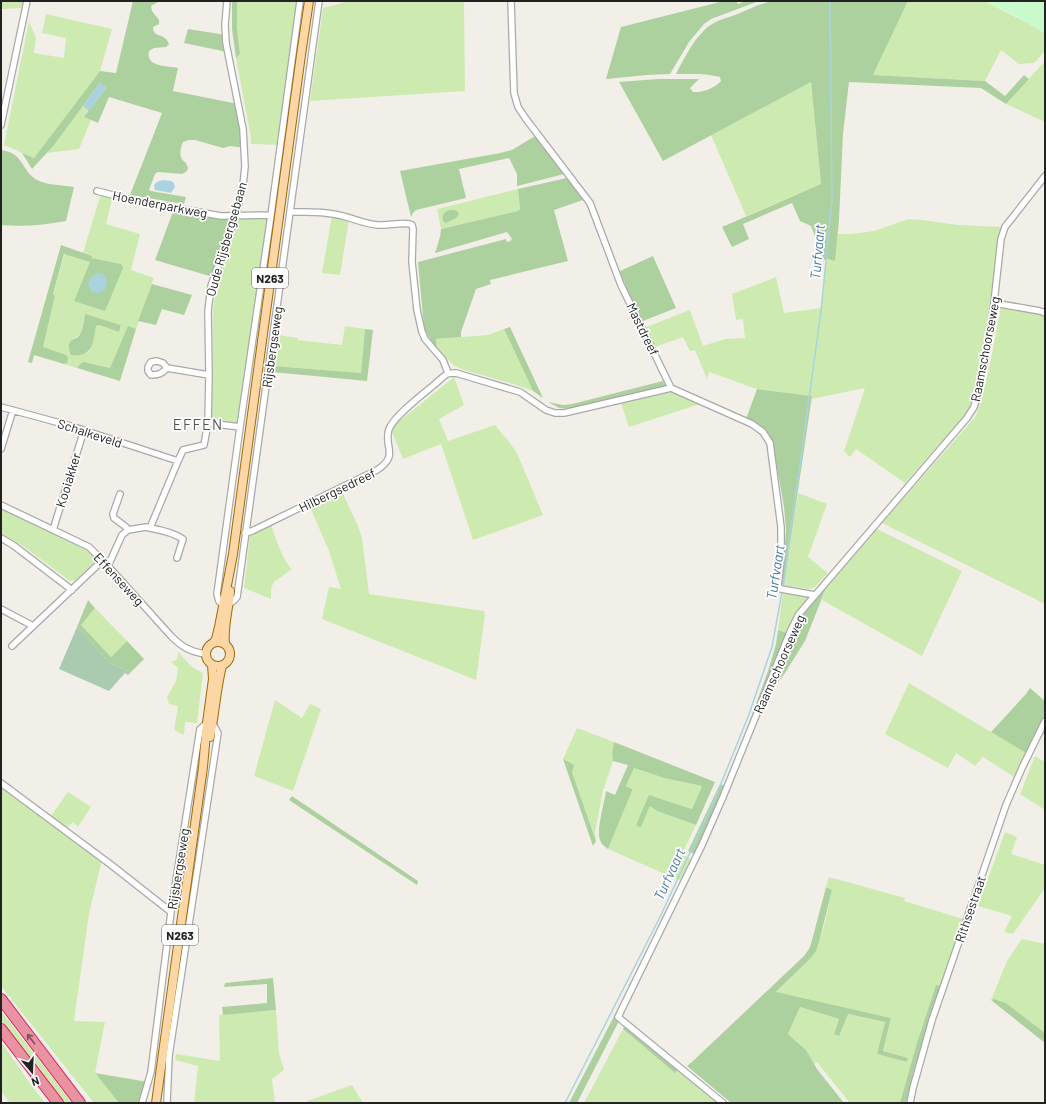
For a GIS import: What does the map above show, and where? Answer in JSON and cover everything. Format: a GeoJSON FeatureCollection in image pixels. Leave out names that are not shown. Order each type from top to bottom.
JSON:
{"type":"FeatureCollection","features":[{"type":"Feature","properties":{"kind":"highway"},"geometry":{"type":"LineString","coordinates":[[1,999],[80,1103]]}},
{"type":"Feature","properties":{"kind":"highway"},"geometry":{"type":"LineString","coordinates":[[1,1029],[58,1103]]}},
{"type":"Feature","properties":{"kind":"main road","name":"Rijsbergseweg"},"geometry":{"type":"LineString","coordinates":[[225,644],[226,604],[300,55],[309,1]]}},
{"type":"Feature","properties":{"kind":"main road","name":"Rijsbergseweg"},"geometry":{"type":"LineString","coordinates":[[214,642],[226,604]]}},
{"type":"Feature","properties":{"kind":"main road","name":"N263"},"geometry":{"type":"LineString","coordinates":[[205,654],[210,644],[214,642]]}},
{"type":"Feature","properties":{"kind":"main road"},"geometry":{"type":"LineString","coordinates":[[214,642],[223,642],[225,644]]}},
{"type":"Feature","properties":{"kind":"main road","name":"N263"},"geometry":{"type":"LineString","coordinates":[[222,666],[227,664],[230,660],[230,650],[225,644]]}},
{"type":"Feature","properties":{"kind":"main road"},"geometry":{"type":"LineString","coordinates":[[205,654],[212,665],[222,666]]}},
{"type":"Feature","properties":{"kind":"main road","name":"Rijsbergseweg"},"geometry":{"type":"LineString","coordinates":[[210,723],[213,679],[212,665]]}},
{"type":"Feature","properties":{"kind":"main road","name":"Rijsbergseweg"},"geometry":{"type":"LineString","coordinates":[[156,1103],[203,767],[218,680],[222,666]]}},
{"type":"Feature","properties":{"kind":"street"},"geometry":{"type":"LineString","coordinates":[[1,125],[27,1]]}},
{"type":"Feature","properties":{"kind":"street","name":"Oude Rijsbergsebaan"},"geometry":{"type":"LineString","coordinates":[[150,528],[183,450],[204,445],[208,423],[208,311],[211,286],[236,215],[243,186],[243,129],[226,43],[225,24],[227,1]]}},
{"type":"Feature","properties":{"kind":"street","name":"Rijsbergseweg"},"geometry":{"type":"LineString","coordinates":[[300,1],[217,594],[220,601],[226,604],[233,602],[237,597],[319,1]]}},
{"type":"Feature","properties":{"kind":"street","name":"Mastdreef"},"geometry":{"type":"LineString","coordinates":[[511,1],[514,93],[518,107],[590,203],[621,285],[671,388]]}},
{"type":"Feature","properties":{"kind":"street","name":"Raamschoorseweg"},"geometry":{"type":"LineString","coordinates":[[723,1103],[618,1017],[705,838],[790,632],[799,614],[968,418],[974,407],[979,390],[994,303],[1001,239],[1006,227],[1045,176]]}},
{"type":"Feature","properties":{"kind":"street","name":"Hoenderparkweg"},"geometry":{"type":"LineString","coordinates":[[97,191],[136,201],[220,216],[271,215]]}},
{"type":"Feature","properties":{"kind":"street"},"geometry":{"type":"LineString","coordinates":[[290,212],[334,214],[374,225],[406,223],[412,225],[412,262],[416,302],[422,332],[425,339],[443,360],[448,374],[456,374],[520,392],[546,410],[555,414],[671,388],[752,424],[763,432],[770,443],[782,527],[781,558],[777,582],[778,586],[783,589],[815,595]]}},
{"type":"Feature","properties":{"kind":"street"},"geometry":{"type":"LineString","coordinates":[[994,303],[1045,313]]}},
{"type":"Feature","properties":{"kind":"street"},"geometry":{"type":"LineString","coordinates":[[167,368],[209,375]]}},
{"type":"Feature","properties":{"kind":"street","name":"Hilbergsedreef"},"geometry":{"type":"LineString","coordinates":[[245,533],[252,531],[383,466],[390,456],[388,436],[392,422],[413,402],[448,374]]}},
{"type":"Feature","properties":{"kind":"street","name":"Schalkeveld"},"geometry":{"type":"LineString","coordinates":[[1,407],[71,426],[178,461]]}},
{"type":"Feature","properties":{"kind":"street"},"geometry":{"type":"LineString","coordinates":[[1,449],[13,410]]}},
{"type":"Feature","properties":{"kind":"street"},"geometry":{"type":"LineString","coordinates":[[208,423],[240,427]]}},
{"type":"Feature","properties":{"kind":"street","name":"Kooiakker"},"geometry":{"type":"LineString","coordinates":[[52,530],[84,430]]}},
{"type":"Feature","properties":{"kind":"street"},"geometry":{"type":"LineString","coordinates":[[120,494],[113,514],[114,518],[128,530]]}},
{"type":"Feature","properties":{"kind":"street","name":"Effenseweg"},"geometry":{"type":"LineString","coordinates":[[1,505],[89,547],[103,560],[170,636],[182,646],[205,654]]}},
{"type":"Feature","properties":{"kind":"street"},"geometry":{"type":"LineString","coordinates":[[108,566],[122,535],[128,530],[146,527],[178,536],[182,540],[177,558]]}},
{"type":"Feature","properties":{"kind":"street"},"geometry":{"type":"LineString","coordinates":[[1,538],[72,590]]}},
{"type":"Feature","properties":{"kind":"street"},"geometry":{"type":"LineString","coordinates":[[12,646],[103,560]]}},
{"type":"Feature","properties":{"kind":"street"},"geometry":{"type":"LineString","coordinates":[[1,609],[33,626]]}},
{"type":"Feature","properties":{"kind":"street","name":"Rithsestraat"},"geometry":{"type":"LineString","coordinates":[[910,1103],[932,1020],[1006,805],[1022,768],[1045,722]]}},
{"type":"Feature","properties":{"kind":"street","name":"Rijsbergseweg"},"geometry":{"type":"LineString","coordinates":[[142,1103],[151,1072],[172,912],[200,729],[210,723],[218,733],[169,1056],[167,1103]]}},
{"type":"Feature","properties":{"kind":"street"},"geometry":{"type":"LineString","coordinates":[[1,783],[172,912]]}},
{"type":"Feature","properties":{"kind":"green space"},"geometry":{"type":"Polygon","coordinates":[[[1,1],[25,1],[24,8],[1,9],[1,1]]]}},
{"type":"Feature","properties":{"kind":"green space"},"geometry":{"type":"Polygon","coordinates":[[[133,1],[160,1],[151,6],[152,11],[159,20],[159,24],[153,27],[155,33],[165,38],[169,44],[166,47],[154,48],[149,51],[149,56],[150,60],[158,65],[178,68],[173,91],[238,104],[245,148],[230,146],[223,148],[195,140],[189,140],[183,142],[181,151],[182,159],[188,168],[187,171],[182,174],[158,172],[155,174],[149,190],[186,197],[184,204],[130,195],[162,113],[109,97],[98,123],[84,117],[106,88],[100,83],[54,145],[32,169],[22,153],[34,158],[100,71],[116,73],[133,1]]]}},
{"type":"Feature","properties":{"kind":"green space"},"geometry":{"type":"Polygon","coordinates":[[[232,1],[237,1],[237,29],[240,54],[236,58],[232,29],[232,1]]]}},
{"type":"Feature","properties":{"kind":"green space"},"geometry":{"type":"Polygon","coordinates":[[[237,1],[297,1],[277,145],[251,144],[236,58],[240,54],[237,29],[237,1]]]}},
{"type":"Feature","properties":{"kind":"green space"},"geometry":{"type":"Polygon","coordinates":[[[350,1],[464,1],[465,91],[310,101],[323,8],[350,1]]]}},
{"type":"Feature","properties":{"kind":"green space"},"geometry":{"type":"Polygon","coordinates":[[[724,1],[736,1],[738,4],[746,1],[759,1],[711,19],[704,24],[689,42],[670,74],[606,79],[621,27],[724,1]]]}},
{"type":"Feature","properties":{"kind":"green space"},"geometry":{"type":"Polygon","coordinates":[[[772,1],[908,1],[873,75],[985,81],[1005,96],[1024,75],[1029,79],[1006,104],[981,88],[849,82],[843,134],[839,220],[835,261],[827,259],[824,260],[811,226],[800,221],[792,203],[743,224],[749,239],[732,247],[722,227],[821,184],[811,82],[663,161],[619,82],[658,79],[699,79],[690,88],[693,92],[700,92],[712,88],[721,81],[720,77],[704,74],[676,74],[692,46],[702,32],[714,23],[772,1]]]}},
{"type":"Feature","properties":{"kind":"green space"},"geometry":{"type":"Polygon","coordinates":[[[908,1],[984,1],[1045,32],[1045,51],[1034,63],[1019,64],[1001,50],[985,81],[873,75],[908,1]]]}},
{"type":"Feature","properties":{"kind":"green space"},"geometry":{"type":"Polygon","coordinates":[[[983,1],[1045,1],[1045,34],[1014,15],[983,1]]]}},
{"type":"Feature","properties":{"kind":"green space"},"geometry":{"type":"Polygon","coordinates":[[[46,14],[112,29],[100,71],[34,158],[4,145],[29,21],[36,38],[34,53],[64,58],[66,38],[42,33],[46,14]]]}},
{"type":"Feature","properties":{"kind":"green space"},"geometry":{"type":"Polygon","coordinates":[[[188,29],[226,35],[227,52],[184,43],[188,29]]]}},
{"type":"Feature","properties":{"kind":"green space"},"geometry":{"type":"Polygon","coordinates":[[[1045,61],[1045,122],[1006,104],[1045,61]]]}},
{"type":"Feature","properties":{"kind":"green space"},"geometry":{"type":"Polygon","coordinates":[[[811,82],[821,184],[746,216],[711,135],[811,82]]]}},
{"type":"Feature","properties":{"kind":"green space"},"geometry":{"type":"Polygon","coordinates":[[[83,106],[89,111],[85,117],[91,120],[79,149],[46,153],[83,106]]]}},
{"type":"Feature","properties":{"kind":"green space"},"geometry":{"type":"Polygon","coordinates":[[[535,136],[564,174],[517,186],[517,174],[509,158],[459,169],[466,198],[416,210],[411,217],[400,171],[512,150],[535,136]]]}},
{"type":"Feature","properties":{"kind":"green space"},"geometry":{"type":"Polygon","coordinates":[[[1,150],[14,154],[34,178],[42,182],[74,187],[66,221],[34,225],[1,225],[1,150]]]}},
{"type":"Feature","properties":{"kind":"green space"},"geometry":{"type":"Polygon","coordinates":[[[567,178],[583,200],[554,210],[568,261],[490,280],[491,284],[476,289],[461,332],[461,337],[436,339],[437,348],[425,330],[418,262],[506,239],[507,242],[512,239],[507,232],[435,253],[441,229],[518,211],[520,209],[518,189],[567,178]]]}},
{"type":"Feature","properties":{"kind":"green space"},"geometry":{"type":"Polygon","coordinates":[[[518,189],[520,209],[518,211],[441,229],[437,209],[518,189]]]}},
{"type":"Feature","properties":{"kind":"green space"},"geometry":{"type":"Polygon","coordinates":[[[101,193],[113,196],[106,224],[140,234],[131,270],[154,278],[136,329],[128,327],[110,368],[89,363],[81,363],[77,368],[64,364],[67,363],[43,347],[55,296],[53,294],[65,253],[90,261],[121,264],[91,258],[92,256],[83,253],[101,193]],[[85,315],[81,333],[72,339],[88,353],[92,346],[96,326],[99,325],[119,332],[121,325],[85,315]]]}},
{"type":"Feature","properties":{"kind":"green space"},"geometry":{"type":"Polygon","coordinates":[[[174,209],[232,218],[213,277],[155,260],[174,209]]]}},
{"type":"Feature","properties":{"kind":"green space"},"geometry":{"type":"Polygon","coordinates":[[[451,210],[457,211],[459,214],[456,218],[446,223],[443,221],[443,215],[445,212],[451,210]]]}},
{"type":"Feature","properties":{"kind":"green space"},"geometry":{"type":"Polygon","coordinates":[[[332,215],[349,220],[340,275],[322,273],[332,215]]]}},
{"type":"Feature","properties":{"kind":"green space"},"geometry":{"type":"Polygon","coordinates":[[[239,219],[267,219],[238,424],[212,422],[213,311],[217,287],[227,252],[239,219]]]}},
{"type":"Feature","properties":{"kind":"green space"},"geometry":{"type":"Polygon","coordinates":[[[909,219],[958,225],[1004,227],[998,241],[992,302],[970,406],[966,414],[905,483],[856,449],[850,457],[844,451],[865,388],[811,399],[811,396],[757,389],[709,372],[707,379],[695,350],[690,351],[683,337],[655,347],[646,327],[690,310],[703,346],[725,339],[745,338],[743,319],[736,320],[732,294],[776,277],[784,313],[821,308],[826,259],[835,261],[837,234],[874,231],[909,219]]]}},
{"type":"Feature","properties":{"kind":"green space"},"geometry":{"type":"Polygon","coordinates":[[[61,245],[92,256],[92,258],[121,264],[123,268],[105,311],[74,301],[90,262],[64,254],[53,294],[55,296],[43,347],[66,355],[68,358],[67,363],[64,364],[34,355],[32,363],[28,362],[61,245]]]}},
{"type":"Feature","properties":{"kind":"green space"},"geometry":{"type":"Polygon","coordinates":[[[653,256],[676,308],[643,321],[628,292],[620,271],[653,256]]]}},
{"type":"Feature","properties":{"kind":"green space"},"geometry":{"type":"Polygon","coordinates":[[[152,284],[192,295],[184,315],[162,309],[156,325],[138,321],[152,284]]]}},
{"type":"Feature","properties":{"kind":"green space"},"geometry":{"type":"Polygon","coordinates":[[[1001,307],[1045,315],[1045,604],[882,523],[976,416],[987,376],[1001,307]]]}},
{"type":"Feature","properties":{"kind":"green space"},"geometry":{"type":"Polygon","coordinates":[[[85,314],[121,325],[119,332],[99,325],[96,326],[91,348],[84,354],[71,355],[69,343],[78,337],[83,327],[85,314]]]}},
{"type":"Feature","properties":{"kind":"green space"},"geometry":{"type":"Polygon","coordinates":[[[128,326],[136,329],[120,381],[77,368],[84,362],[110,368],[128,326]]]}},
{"type":"Feature","properties":{"kind":"green space"},"geometry":{"type":"Polygon","coordinates":[[[345,326],[365,329],[361,373],[273,366],[278,335],[298,338],[297,340],[342,345],[345,326]]]}},
{"type":"Feature","properties":{"kind":"green space"},"geometry":{"type":"Polygon","coordinates":[[[510,327],[543,398],[533,391],[504,329],[510,327]]]}},
{"type":"Feature","properties":{"kind":"green space"},"geometry":{"type":"Polygon","coordinates":[[[365,329],[373,330],[367,381],[272,372],[273,366],[361,373],[365,329]]]}},
{"type":"Feature","properties":{"kind":"green space"},"geometry":{"type":"Polygon","coordinates":[[[504,329],[533,391],[461,369],[453,365],[437,348],[436,339],[488,335],[504,329]]]}},
{"type":"Feature","properties":{"kind":"green space"},"geometry":{"type":"Polygon","coordinates":[[[454,377],[464,405],[439,419],[448,441],[495,425],[517,453],[543,515],[473,540],[441,444],[403,459],[392,432],[393,428],[397,423],[454,377]]]}},
{"type":"Feature","properties":{"kind":"green space"},"geometry":{"type":"Polygon","coordinates":[[[663,381],[666,386],[572,409],[559,408],[548,402],[563,405],[572,404],[663,381]]]}},
{"type":"Feature","properties":{"kind":"green space"},"geometry":{"type":"Polygon","coordinates":[[[757,389],[812,396],[784,585],[782,584],[786,530],[784,507],[773,444],[763,428],[746,419],[757,389]]]}},
{"type":"Feature","properties":{"kind":"green space"},"geometry":{"type":"Polygon","coordinates":[[[670,391],[700,404],[629,427],[621,403],[670,391]]]}},
{"type":"Feature","properties":{"kind":"green space"},"geometry":{"type":"Polygon","coordinates":[[[342,492],[362,538],[369,594],[484,611],[485,615],[476,680],[322,619],[329,587],[341,589],[329,551],[310,507],[342,492]]]}},
{"type":"Feature","properties":{"kind":"green space"},"geometry":{"type":"Polygon","coordinates":[[[798,493],[827,504],[808,557],[828,573],[814,588],[808,589],[784,585],[798,493]]]}},
{"type":"Feature","properties":{"kind":"green space"},"geometry":{"type":"Polygon","coordinates":[[[1,508],[86,550],[96,556],[99,560],[77,580],[70,581],[23,546],[1,533],[1,508]]]}},
{"type":"Feature","properties":{"kind":"green space"},"geometry":{"type":"Polygon","coordinates":[[[271,525],[283,555],[292,569],[274,582],[271,588],[271,599],[244,588],[250,535],[271,525]]]}},
{"type":"Feature","properties":{"kind":"green space"},"geometry":{"type":"Polygon","coordinates":[[[877,529],[962,571],[922,656],[822,600],[826,588],[877,529]]]}},
{"type":"Feature","properties":{"kind":"green space"},"geometry":{"type":"Polygon","coordinates":[[[826,588],[805,641],[775,686],[800,620],[826,588]]]}},
{"type":"Feature","properties":{"kind":"green space"},"geometry":{"type":"Polygon","coordinates":[[[783,591],[804,594],[809,597],[796,614],[787,633],[778,630],[783,591]]]}},
{"type":"Feature","properties":{"kind":"green space"},"geometry":{"type":"Polygon","coordinates":[[[88,600],[95,608],[81,625],[111,657],[127,641],[144,659],[131,672],[110,663],[77,627],[88,600]]]}},
{"type":"Feature","properties":{"kind":"green space"},"geometry":{"type":"Polygon","coordinates":[[[95,608],[127,641],[111,657],[81,625],[95,608]]]}},
{"type":"Feature","properties":{"kind":"green space"},"geometry":{"type":"Polygon","coordinates":[[[77,627],[110,663],[131,672],[128,675],[125,673],[109,691],[59,669],[77,627]]]}},
{"type":"Feature","properties":{"kind":"green space"},"geometry":{"type":"Polygon","coordinates":[[[778,630],[787,633],[733,783],[699,857],[688,851],[720,784],[726,786],[768,671],[776,644],[778,630]]]}},
{"type":"Feature","properties":{"kind":"green space"},"geometry":{"type":"Polygon","coordinates":[[[178,652],[192,667],[203,673],[197,723],[185,722],[184,735],[174,730],[178,706],[169,704],[167,697],[176,681],[178,668],[171,662],[177,659],[178,652]]]}},
{"type":"Feature","properties":{"kind":"green space"},"geometry":{"type":"Polygon","coordinates":[[[909,683],[1026,753],[1014,777],[983,757],[975,766],[956,753],[948,768],[885,734],[909,683]]]}},
{"type":"Feature","properties":{"kind":"green space"},"geometry":{"type":"Polygon","coordinates":[[[1030,688],[1045,701],[1045,715],[1026,753],[991,732],[1030,688]]]}},
{"type":"Feature","properties":{"kind":"green space"},"geometry":{"type":"Polygon","coordinates":[[[275,700],[302,718],[310,704],[321,709],[293,791],[254,776],[275,700]]]}},
{"type":"Feature","properties":{"kind":"green space"},"geometry":{"type":"Polygon","coordinates":[[[577,728],[614,742],[612,754],[613,761],[603,791],[595,832],[596,841],[572,772],[563,759],[577,728]]]}},
{"type":"Feature","properties":{"kind":"green space"},"geometry":{"type":"Polygon","coordinates":[[[614,742],[715,782],[696,825],[657,811],[650,806],[641,827],[636,825],[649,795],[692,809],[702,786],[664,778],[634,768],[626,786],[632,789],[632,791],[608,849],[603,845],[599,838],[599,831],[606,791],[615,795],[628,765],[613,761],[612,754],[614,742]]]}},
{"type":"Feature","properties":{"kind":"green space"},"geometry":{"type":"Polygon","coordinates":[[[1035,756],[1045,762],[1045,810],[1020,794],[1035,756]]]}},
{"type":"Feature","properties":{"kind":"green space"},"geometry":{"type":"Polygon","coordinates":[[[563,759],[574,765],[572,772],[596,841],[593,846],[563,759]]]}},
{"type":"Feature","properties":{"kind":"green space"},"geometry":{"type":"Polygon","coordinates":[[[634,768],[664,778],[702,786],[692,809],[649,795],[641,827],[650,806],[657,811],[696,825],[683,852],[683,854],[691,859],[681,881],[608,849],[632,791],[626,786],[634,768]]]}},
{"type":"Feature","properties":{"kind":"green space"},"geometry":{"type":"Polygon","coordinates":[[[1,785],[102,860],[89,914],[74,1021],[105,1022],[95,1073],[119,1103],[94,1103],[1,986],[1,785]]]}},
{"type":"Feature","properties":{"kind":"green space"},"geometry":{"type":"Polygon","coordinates":[[[68,792],[91,807],[78,827],[73,822],[67,828],[51,816],[68,792]]]}},
{"type":"Feature","properties":{"kind":"green space"},"geometry":{"type":"Polygon","coordinates":[[[292,796],[418,881],[417,885],[289,800],[292,796]]]}},
{"type":"Feature","properties":{"kind":"green space"},"geometry":{"type":"Polygon","coordinates":[[[1005,832],[1017,837],[1011,854],[1045,865],[1045,888],[1013,934],[1004,932],[1012,916],[978,906],[1005,832]]]}},
{"type":"Feature","properties":{"kind":"green space"},"geometry":{"type":"Polygon","coordinates":[[[829,877],[905,898],[904,901],[963,919],[941,986],[936,985],[916,1046],[900,1103],[850,1103],[817,1062],[814,1064],[806,1050],[788,1034],[800,1007],[839,1019],[834,1034],[839,1035],[847,1014],[885,1022],[878,1054],[907,1062],[908,1058],[883,1051],[891,1018],[776,993],[811,958],[819,943],[832,890],[826,887],[829,877]]]}},
{"type":"Feature","properties":{"kind":"green space"},"geometry":{"type":"Polygon","coordinates":[[[826,887],[832,890],[816,951],[811,958],[776,992],[891,1018],[883,1051],[908,1058],[907,1062],[877,1054],[885,1022],[848,1014],[839,1036],[834,1034],[839,1019],[800,1007],[788,1034],[806,1050],[817,1069],[844,1103],[731,1103],[687,1066],[804,956],[811,944],[826,887]]]}},
{"type":"Feature","properties":{"kind":"green space"},"geometry":{"type":"Polygon","coordinates":[[[662,920],[667,923],[620,1019],[577,1103],[569,1103],[637,972],[662,920]]]}},
{"type":"Feature","properties":{"kind":"green space"},"geometry":{"type":"Polygon","coordinates":[[[1022,939],[1045,944],[1045,1033],[1006,1003],[991,1000],[1007,961],[1022,939]]]}},
{"type":"Feature","properties":{"kind":"green space"},"geometry":{"type":"Polygon","coordinates":[[[273,978],[276,1010],[223,1015],[222,1007],[267,1003],[267,984],[224,987],[225,983],[273,978]]]}},
{"type":"Feature","properties":{"kind":"green space"},"geometry":{"type":"Polygon","coordinates":[[[936,985],[941,986],[915,1067],[906,1103],[900,1103],[916,1046],[936,985]]]}},
{"type":"Feature","properties":{"kind":"green space"},"geometry":{"type":"Polygon","coordinates":[[[994,999],[1006,1003],[1045,1033],[1045,1043],[991,1000],[994,999]]]}},
{"type":"Feature","properties":{"kind":"green space"},"geometry":{"type":"Polygon","coordinates":[[[276,1010],[279,1053],[284,1070],[272,1079],[275,1103],[194,1103],[198,1066],[175,1060],[176,1054],[220,1061],[219,1015],[276,1010]]]}},
{"type":"Feature","properties":{"kind":"green space"},"geometry":{"type":"Polygon","coordinates":[[[1,1011],[72,1103],[65,1103],[1,1020],[1,1011]]]}},
{"type":"Feature","properties":{"kind":"green space"},"geometry":{"type":"Polygon","coordinates":[[[625,1024],[678,1068],[675,1073],[623,1029],[625,1024]]]}},
{"type":"Feature","properties":{"kind":"green space"},"geometry":{"type":"Polygon","coordinates":[[[623,1029],[674,1072],[678,1068],[719,1103],[584,1103],[623,1029]]]}},
{"type":"Feature","properties":{"kind":"green space"},"geometry":{"type":"Polygon","coordinates":[[[1,1042],[45,1103],[10,1103],[1,1091],[1,1042]]]}},
{"type":"Feature","properties":{"kind":"green space"},"geometry":{"type":"Polygon","coordinates":[[[95,1073],[148,1082],[140,1103],[119,1103],[95,1073]]]}},
{"type":"Feature","properties":{"kind":"green space"},"geometry":{"type":"Polygon","coordinates":[[[352,1085],[363,1103],[309,1103],[307,1101],[352,1085]]]}},
{"type":"Feature","properties":{"kind":"water"},"geometry":{"type":"Polygon","coordinates":[[[100,83],[106,88],[89,111],[83,106],[100,83]]]}},
{"type":"Feature","properties":{"kind":"water"},"geometry":{"type":"Polygon","coordinates":[[[163,180],[174,183],[175,187],[171,193],[155,190],[154,185],[163,180]]]}},
{"type":"Feature","properties":{"kind":"water"},"geometry":{"type":"Polygon","coordinates":[[[98,273],[104,275],[107,281],[104,290],[98,293],[91,291],[88,285],[91,277],[98,273]]]}},
{"type":"Feature","properties":{"kind":"waterway","name":"Turfvaart"},"geometry":{"type":"LineString","coordinates":[[783,588],[821,311],[832,200],[830,1]]}},
{"type":"Feature","properties":{"kind":"waterway","name":"Turfvaart"},"geometry":{"type":"LineString","coordinates":[[565,1103],[660,917],[714,801],[748,717],[772,647],[782,592]]}},
{"type":"Feature","properties":{"kind":"district","name":"EFFEN"},"geometry":{"type":"Point","coordinates":[198,424]}}]}
